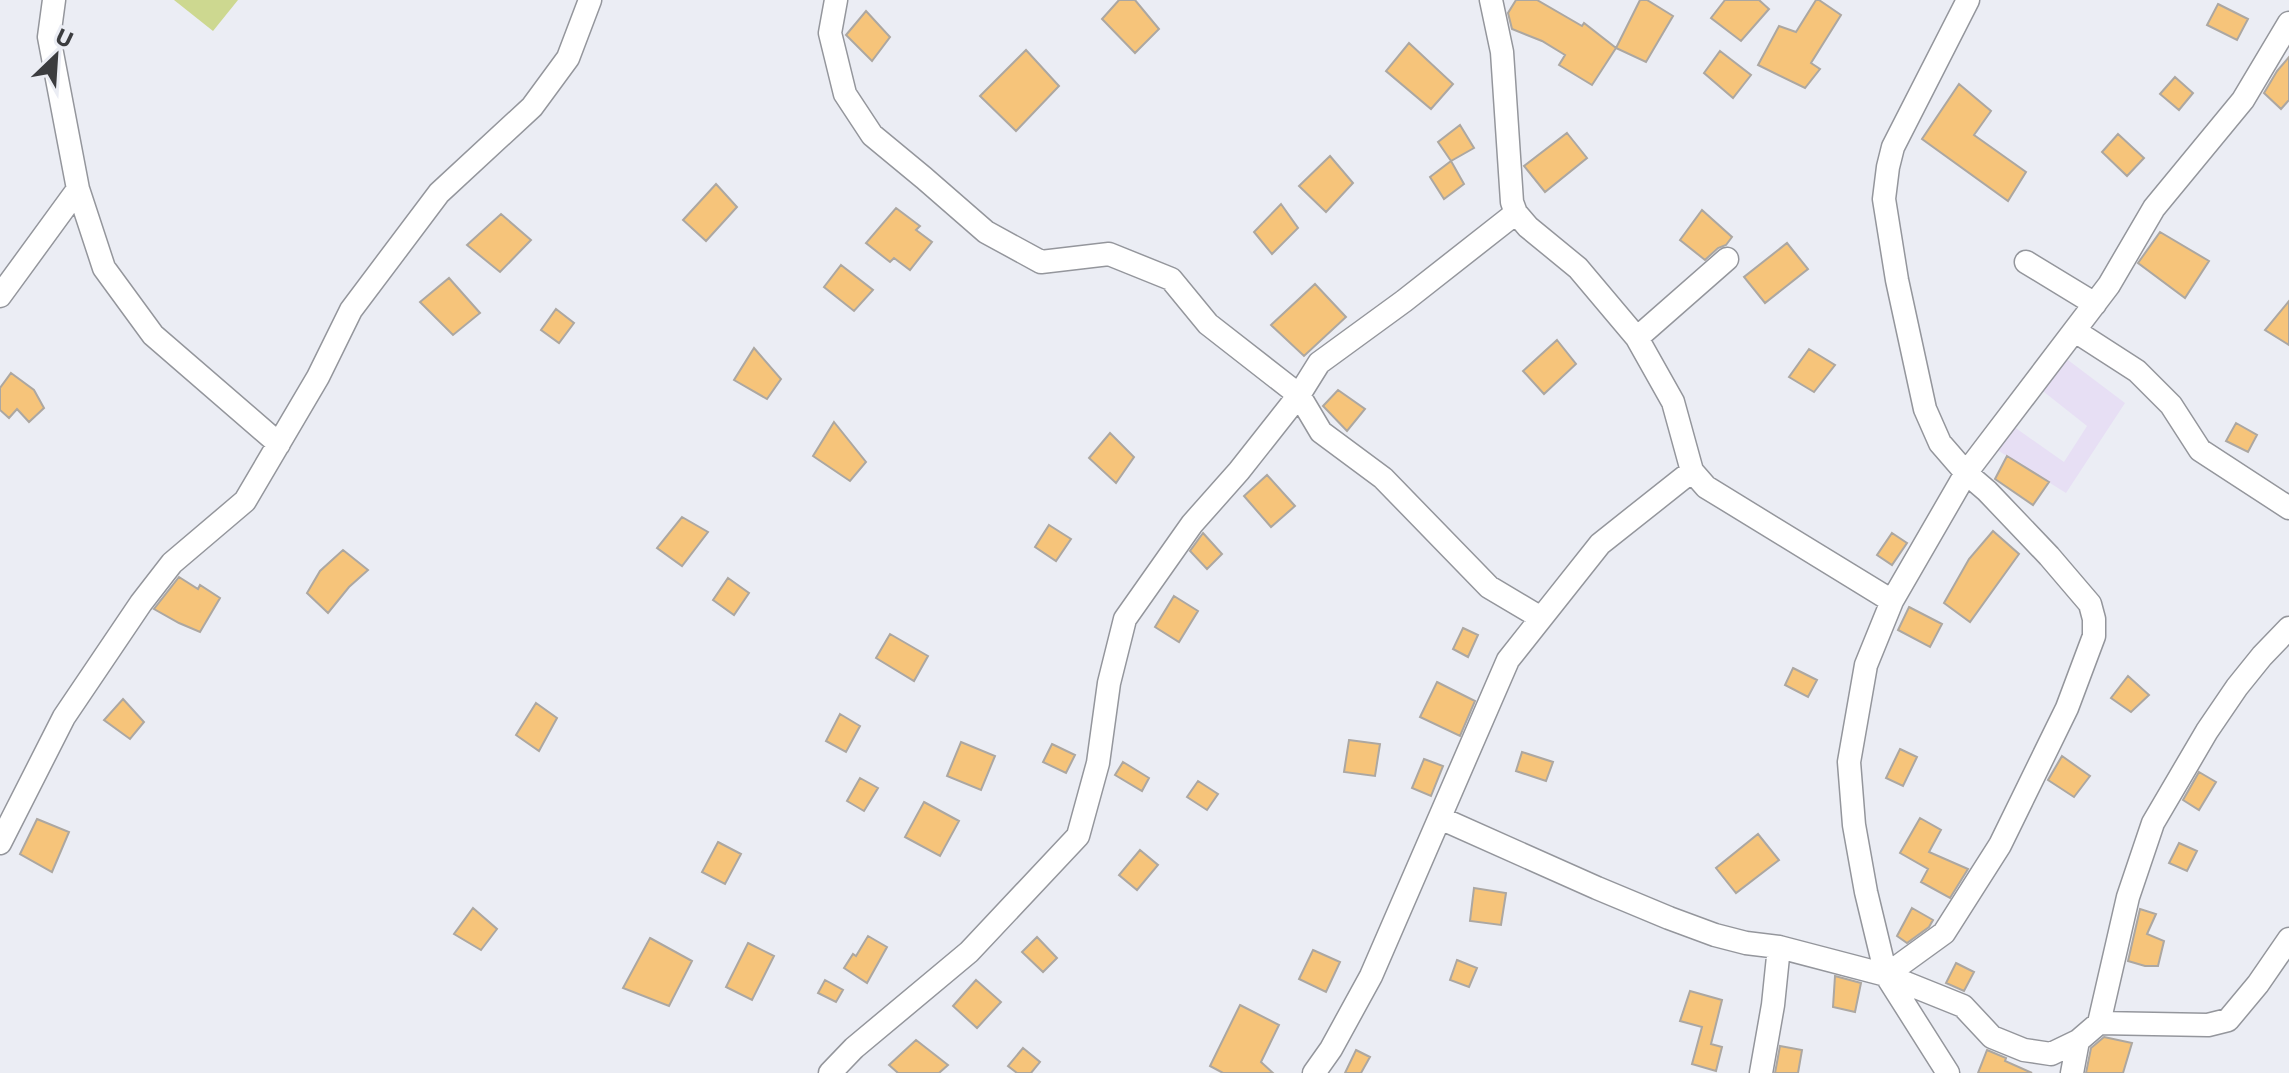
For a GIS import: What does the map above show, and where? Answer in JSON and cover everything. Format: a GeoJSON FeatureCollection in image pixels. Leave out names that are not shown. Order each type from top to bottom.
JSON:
{"type":"FeatureCollection","features":[{"type":"Feature","properties":{"kind":"street"},"geometry":{"type":"LineString","coordinates":[[54,0],[49,37],[78,189],[104,268],[153,335],[279,444]]}},
{"type":"Feature","properties":{"kind":"street"},"geometry":{"type":"LineString","coordinates":[[0,843],[64,717],[141,603],[172,563],[245,501],[318,377],[351,310],[439,193],[532,107],[568,58],[590,0]]}},
{"type":"Feature","properties":{"kind":"street"},"geometry":{"type":"LineString","coordinates":[[836,0],[830,33],[845,94],[872,135],[986,232],[1041,262],[1109,254],[1171,279],[1208,324],[1299,395],[1321,432],[1383,478],[1489,587],[1541,618]]}},
{"type":"Feature","properties":{"kind":"street"},"geometry":{"type":"LineString","coordinates":[[1491,0],[1502,52],[1512,202],[1516,213],[1528,227],[1578,268],[1637,338],[1673,402],[1692,471],[1706,487],[1892,601]]}},
{"type":"Feature","properties":{"kind":"street"},"geometry":{"type":"LineString","coordinates":[[1886,975],[1944,933],[2000,845],[2067,708],[2094,636],[2090,604],[2049,556],[1940,443],[1925,409],[1897,280],[1884,199],[1893,147],[1968,0]]}},
{"type":"Feature","properties":{"kind":"street"},"geometry":{"type":"LineString","coordinates":[[1948,1073],[1886,975],[1863,878],[1854,825],[1849,762],[1866,665],[1892,601],[1966,473],[2109,285],[2154,208],[2243,100],[2289,23]]}},
{"type":"Feature","properties":{"kind":"street"},"geometry":{"type":"LineString","coordinates":[[0,296],[78,189]]}},
{"type":"Feature","properties":{"kind":"street"},"geometry":{"type":"LineString","coordinates":[[830,1073],[854,1048],[969,952],[1078,836],[1098,763],[1109,683],[1125,619],[1192,524],[1299,395],[1319,363],[1516,213]]}},
{"type":"Feature","properties":{"kind":"street"},"geometry":{"type":"LineString","coordinates":[[1637,338],[1727,259]]}},
{"type":"Feature","properties":{"kind":"street"},"geometry":{"type":"LineString","coordinates":[[2026,262],[2095,304]]}},
{"type":"Feature","properties":{"kind":"street"},"geometry":{"type":"LineString","coordinates":[[2075,331],[2137,371],[2171,405],[2200,450],[2289,508]]}},
{"type":"Feature","properties":{"kind":"street"},"geometry":{"type":"LineString","coordinates":[[1314,1073],[1331,1049],[1371,976],[1508,660],[1600,544],[1692,471]]}},
{"type":"Feature","properties":{"kind":"street"},"geometry":{"type":"LineString","coordinates":[[1440,818],[1715,935],[1779,947],[1886,975],[1963,1006],[1992,1037],[2024,1050],[2051,1054],[2078,1041],[2099,1023],[2128,897],[2153,823],[2207,731],[2237,687],[2289,628]]}},
{"type":"Feature","properties":{"kind":"street"},"geometry":{"type":"LineString","coordinates":[[2099,1023],[2208,1025],[2228,1020],[2289,939]]}},
{"type":"Feature","properties":{"kind":"street"},"geometry":{"type":"LineString","coordinates":[[1761,1073],[1779,947]]}},
{"type":"Feature","properties":{"kind":"street"},"geometry":{"type":"LineString","coordinates":[[2072,1073],[2078,1041]]}},
{"type":"Feature","properties":{"kind":"shaded area"},"geometry":{"type":"Polygon","coordinates":[[[2060,354],[2125,403],[2066,493],[1994,448],[2010,424],[2064,462],[2087,426],[2039,388],[2060,354]]]}},
{"type":"Feature","properties":{"kind":"green space"},"geometry":{"type":"Polygon","coordinates":[[[174,0],[238,0],[213,31],[174,0]]]}},
{"type":"Feature","properties":{"kind":"building"},"geometry":{"type":"Polygon","coordinates":[[[1119,0],[1135,0],[1159,29],[1135,53],[1102,19],[1119,0]]]}},
{"type":"Feature","properties":{"kind":"building"},"geometry":{"type":"Polygon","coordinates":[[[1516,0],[1537,0],[1582,26],[1584,23],[1616,48],[1592,85],[1559,65],[1565,55],[1542,41],[1512,29],[1508,13],[1516,0]]]}},
{"type":"Feature","properties":{"kind":"building"},"geometry":{"type":"Polygon","coordinates":[[[1640,0],[1647,0],[1673,16],[1646,62],[1616,48],[1640,0]]]}},
{"type":"Feature","properties":{"kind":"building"},"geometry":{"type":"Polygon","coordinates":[[[1725,0],[1759,0],[1769,9],[1741,41],[1711,18],[1725,0]]]}},
{"type":"Feature","properties":{"kind":"building"},"geometry":{"type":"Polygon","coordinates":[[[1816,0],[1841,15],[1811,63],[1820,69],[1805,88],[1758,65],[1779,26],[1796,32],[1816,0]]]}},
{"type":"Feature","properties":{"kind":"building"},"geometry":{"type":"Polygon","coordinates":[[[2218,4],[2248,19],[2237,40],[2207,25],[2218,4]]]}},
{"type":"Feature","properties":{"kind":"building"},"geometry":{"type":"Polygon","coordinates":[[[866,11],[890,37],[872,61],[846,35],[866,11]]]}},
{"type":"Feature","properties":{"kind":"building"},"geometry":{"type":"Polygon","coordinates":[[[1409,43],[1453,84],[1431,109],[1386,71],[1409,43]]]}},
{"type":"Feature","properties":{"kind":"building"},"geometry":{"type":"Polygon","coordinates":[[[1026,50],[1059,86],[1016,131],[980,96],[1026,50]]]}},
{"type":"Feature","properties":{"kind":"building"},"geometry":{"type":"Polygon","coordinates":[[[1720,51],[1751,75],[1733,98],[1704,73],[1720,51]]]}},
{"type":"Feature","properties":{"kind":"building"},"geometry":{"type":"Polygon","coordinates":[[[2289,57],[2289,100],[2281,109],[2264,93],[2289,57]]]}},
{"type":"Feature","properties":{"kind":"building"},"geometry":{"type":"Polygon","coordinates":[[[2175,77],[2193,93],[2179,110],[2160,94],[2175,77]]]}},
{"type":"Feature","properties":{"kind":"building"},"geometry":{"type":"Polygon","coordinates":[[[1959,84],[1991,111],[1974,135],[2026,172],[2008,201],[1922,139],[1959,84]]]}},
{"type":"Feature","properties":{"kind":"building"},"geometry":{"type":"Polygon","coordinates":[[[1460,125],[1474,148],[1451,161],[1438,142],[1460,125]]]}},
{"type":"Feature","properties":{"kind":"building"},"geometry":{"type":"Polygon","coordinates":[[[1567,133],[1587,158],[1545,192],[1524,166],[1567,133]]]}},
{"type":"Feature","properties":{"kind":"building"},"geometry":{"type":"Polygon","coordinates":[[[2118,134],[2144,158],[2127,176],[2102,152],[2118,134]]]}},
{"type":"Feature","properties":{"kind":"building"},"geometry":{"type":"Polygon","coordinates":[[[1330,156],[1353,183],[1326,212],[1299,186],[1330,156]]]}},
{"type":"Feature","properties":{"kind":"building"},"geometry":{"type":"Polygon","coordinates":[[[1451,161],[1464,184],[1444,199],[1430,177],[1451,161]]]}},
{"type":"Feature","properties":{"kind":"building"},"geometry":{"type":"Polygon","coordinates":[[[716,184],[737,207],[706,241],[683,220],[716,184]]]}},
{"type":"Feature","properties":{"kind":"building"},"geometry":{"type":"Polygon","coordinates":[[[1281,204],[1298,228],[1272,254],[1254,232],[1281,204]]]}},
{"type":"Feature","properties":{"kind":"building"},"geometry":{"type":"Polygon","coordinates":[[[896,208],[920,226],[916,230],[932,242],[910,270],[894,258],[890,262],[866,243],[896,208]]]}},
{"type":"Feature","properties":{"kind":"building"},"geometry":{"type":"Polygon","coordinates":[[[1702,210],[1732,237],[1705,260],[1680,240],[1702,210]]]}},
{"type":"Feature","properties":{"kind":"building"},"geometry":{"type":"Polygon","coordinates":[[[501,214],[531,240],[500,272],[467,245],[501,214]]]}},
{"type":"Feature","properties":{"kind":"building"},"geometry":{"type":"Polygon","coordinates":[[[2160,232],[2209,261],[2185,298],[2138,263],[2160,232]]]}},
{"type":"Feature","properties":{"kind":"building"},"geometry":{"type":"Polygon","coordinates":[[[1787,243],[1808,269],[1765,303],[1744,277],[1787,243]]]}},
{"type":"Feature","properties":{"kind":"building"},"geometry":{"type":"Polygon","coordinates":[[[841,265],[873,290],[854,311],[824,287],[841,265]]]}},
{"type":"Feature","properties":{"kind":"building"},"geometry":{"type":"Polygon","coordinates":[[[449,278],[480,313],[453,335],[420,302],[449,278]]]}},
{"type":"Feature","properties":{"kind":"building"},"geometry":{"type":"Polygon","coordinates":[[[1315,284],[1346,317],[1304,356],[1271,325],[1315,284]]]}},
{"type":"Feature","properties":{"kind":"building"},"geometry":{"type":"Polygon","coordinates":[[[2289,301],[2289,345],[2265,330],[2289,301]]]}},
{"type":"Feature","properties":{"kind":"building"},"geometry":{"type":"Polygon","coordinates":[[[556,309],[574,323],[559,343],[541,330],[556,309]]]}},
{"type":"Feature","properties":{"kind":"building"},"geometry":{"type":"Polygon","coordinates":[[[1557,340],[1576,364],[1544,394],[1523,371],[1557,340]]]}},
{"type":"Feature","properties":{"kind":"building"},"geometry":{"type":"Polygon","coordinates":[[[754,348],[781,379],[767,399],[734,380],[754,348]]]}},
{"type":"Feature","properties":{"kind":"building"},"geometry":{"type":"Polygon","coordinates":[[[1809,349],[1835,365],[1814,392],[1789,377],[1809,349]]]}},
{"type":"Feature","properties":{"kind":"building"},"geometry":{"type":"Polygon","coordinates":[[[11,373],[34,390],[44,408],[29,422],[17,409],[9,418],[0,410],[0,388],[11,373]]]}},
{"type":"Feature","properties":{"kind":"building"},"geometry":{"type":"Polygon","coordinates":[[[1338,390],[1365,409],[1347,431],[1323,406],[1338,390]]]}},
{"type":"Feature","properties":{"kind":"building"},"geometry":{"type":"Polygon","coordinates":[[[834,422],[866,462],[850,481],[813,456],[834,422]]]}},
{"type":"Feature","properties":{"kind":"building"},"geometry":{"type":"Polygon","coordinates":[[[2236,423],[2257,435],[2248,452],[2226,441],[2236,423]]]}},
{"type":"Feature","properties":{"kind":"building"},"geometry":{"type":"Polygon","coordinates":[[[1110,433],[1134,457],[1116,483],[1089,458],[1110,433]]]}},
{"type":"Feature","properties":{"kind":"building"},"geometry":{"type":"Polygon","coordinates":[[[2007,456],[2049,482],[2033,505],[1995,479],[2007,456]]]}},
{"type":"Feature","properties":{"kind":"building"},"geometry":{"type":"Polygon","coordinates":[[[1267,475],[1295,506],[1271,527],[1244,496],[1267,475]]]}},
{"type":"Feature","properties":{"kind":"building"},"geometry":{"type":"Polygon","coordinates":[[[682,517],[708,532],[682,566],[657,548],[682,517]]]}},
{"type":"Feature","properties":{"kind":"building"},"geometry":{"type":"Polygon","coordinates":[[[1049,525],[1071,539],[1056,561],[1035,547],[1049,525]]]}},
{"type":"Feature","properties":{"kind":"building"},"geometry":{"type":"Polygon","coordinates":[[[1993,531],[2019,554],[1970,622],[1944,603],[1969,559],[1993,531]]]}},
{"type":"Feature","properties":{"kind":"building"},"geometry":{"type":"Polygon","coordinates":[[[1203,533],[1222,554],[1207,569],[1190,551],[1203,533]]]}},
{"type":"Feature","properties":{"kind":"building"},"geometry":{"type":"Polygon","coordinates":[[[1892,533],[1907,543],[1892,565],[1877,555],[1892,533]]]}},
{"type":"Feature","properties":{"kind":"building"},"geometry":{"type":"Polygon","coordinates":[[[343,550],[368,570],[328,613],[307,593],[320,571],[343,550]]]}},
{"type":"Feature","properties":{"kind":"building"},"geometry":{"type":"Polygon","coordinates":[[[179,577],[198,589],[200,585],[220,598],[200,632],[154,609],[179,577]]]}},
{"type":"Feature","properties":{"kind":"building"},"geometry":{"type":"Polygon","coordinates":[[[728,578],[749,593],[734,615],[713,600],[728,578]]]}},
{"type":"Feature","properties":{"kind":"building"},"geometry":{"type":"Polygon","coordinates":[[[1174,596],[1198,611],[1179,642],[1155,627],[1174,596]]]}},
{"type":"Feature","properties":{"kind":"building"},"geometry":{"type":"Polygon","coordinates":[[[1909,607],[1942,624],[1930,647],[1898,630],[1909,607]]]}},
{"type":"Feature","properties":{"kind":"building"},"geometry":{"type":"Polygon","coordinates":[[[1463,628],[1478,635],[1468,657],[1453,649],[1463,628]]]}},
{"type":"Feature","properties":{"kind":"building"},"geometry":{"type":"Polygon","coordinates":[[[890,634],[928,656],[914,681],[876,658],[890,634]]]}},
{"type":"Feature","properties":{"kind":"building"},"geometry":{"type":"Polygon","coordinates":[[[1793,668],[1817,680],[1808,697],[1785,685],[1793,668]]]}},
{"type":"Feature","properties":{"kind":"building"},"geometry":{"type":"Polygon","coordinates":[[[2128,676],[2149,695],[2131,712],[2111,698],[2128,676]]]}},
{"type":"Feature","properties":{"kind":"building"},"geometry":{"type":"Polygon","coordinates":[[[1437,682],[1475,701],[1460,736],[1420,717],[1437,682]]]}},
{"type":"Feature","properties":{"kind":"building"},"geometry":{"type":"Polygon","coordinates":[[[123,699],[144,722],[130,739],[104,720],[123,699]]]}},
{"type":"Feature","properties":{"kind":"building"},"geometry":{"type":"Polygon","coordinates":[[[536,703],[557,718],[539,751],[516,735],[536,703]]]}},
{"type":"Feature","properties":{"kind":"building"},"geometry":{"type":"Polygon","coordinates":[[[840,714],[860,726],[846,752],[826,741],[840,714]]]}},
{"type":"Feature","properties":{"kind":"building"},"geometry":{"type":"Polygon","coordinates":[[[1349,740],[1380,744],[1375,776],[1344,772],[1349,740]]]}},
{"type":"Feature","properties":{"kind":"building"},"geometry":{"type":"Polygon","coordinates":[[[961,742],[995,756],[981,790],[947,776],[961,742]]]}},
{"type":"Feature","properties":{"kind":"building"},"geometry":{"type":"Polygon","coordinates":[[[1052,744],[1075,755],[1066,773],[1043,762],[1052,744]]]}},
{"type":"Feature","properties":{"kind":"building"},"geometry":{"type":"Polygon","coordinates":[[[1900,749],[1917,757],[1903,786],[1886,778],[1900,749]]]}},
{"type":"Feature","properties":{"kind":"building"},"geometry":{"type":"Polygon","coordinates":[[[1522,752],[1553,762],[1546,781],[1516,771],[1522,752]]]}},
{"type":"Feature","properties":{"kind":"building"},"geometry":{"type":"Polygon","coordinates":[[[2062,756],[2090,776],[2074,797],[2048,780],[2062,756]]]}},
{"type":"Feature","properties":{"kind":"building"},"geometry":{"type":"Polygon","coordinates":[[[1424,759],[1443,766],[1431,796],[1412,788],[1424,759]]]}},
{"type":"Feature","properties":{"kind":"building"},"geometry":{"type":"Polygon","coordinates":[[[1123,762],[1149,778],[1142,791],[1115,775],[1123,762]]]}},
{"type":"Feature","properties":{"kind":"building"},"geometry":{"type":"Polygon","coordinates":[[[2199,772],[2216,782],[2199,810],[2183,800],[2199,772]]]}},
{"type":"Feature","properties":{"kind":"building"},"geometry":{"type":"Polygon","coordinates":[[[860,778],[878,788],[864,811],[847,801],[860,778]]]}},
{"type":"Feature","properties":{"kind":"building"},"geometry":{"type":"Polygon","coordinates":[[[1198,781],[1218,794],[1207,810],[1187,797],[1198,781]]]}},
{"type":"Feature","properties":{"kind":"building"},"geometry":{"type":"Polygon","coordinates":[[[924,802],[959,821],[940,856],[905,837],[924,802]]]}},
{"type":"Feature","properties":{"kind":"building"},"geometry":{"type":"Polygon","coordinates":[[[1920,818],[1941,830],[1929,852],[1968,869],[1950,898],[1921,882],[1928,869],[1900,853],[1920,818]]]}},
{"type":"Feature","properties":{"kind":"building"},"geometry":{"type":"Polygon","coordinates":[[[37,819],[69,832],[52,872],[20,854],[37,819]]]}},
{"type":"Feature","properties":{"kind":"building"},"geometry":{"type":"Polygon","coordinates":[[[1758,834],[1779,860],[1736,893],[1716,868],[1758,834]]]}},
{"type":"Feature","properties":{"kind":"building"},"geometry":{"type":"Polygon","coordinates":[[[718,842],[741,854],[725,884],[702,872],[718,842]]]}},
{"type":"Feature","properties":{"kind":"building"},"geometry":{"type":"Polygon","coordinates":[[[2179,843],[2197,851],[2187,871],[2169,863],[2179,843]]]}},
{"type":"Feature","properties":{"kind":"building"},"geometry":{"type":"Polygon","coordinates":[[[1140,850],[1158,865],[1137,890],[1119,875],[1140,850]]]}},
{"type":"Feature","properties":{"kind":"building"},"geometry":{"type":"Polygon","coordinates":[[[1474,888],[1506,893],[1501,925],[1470,921],[1474,888]]]}},
{"type":"Feature","properties":{"kind":"building"},"geometry":{"type":"Polygon","coordinates":[[[473,908],[497,929],[481,950],[454,934],[473,908]]]}},
{"type":"Feature","properties":{"kind":"building"},"geometry":{"type":"Polygon","coordinates":[[[1912,908],[1933,920],[1929,927],[1907,943],[1897,936],[1912,908]]]}},
{"type":"Feature","properties":{"kind":"building"},"geometry":{"type":"Polygon","coordinates":[[[2140,909],[2156,914],[2147,934],[2164,941],[2158,966],[2128,961],[2140,909]]]}},
{"type":"Feature","properties":{"kind":"building"},"geometry":{"type":"Polygon","coordinates":[[[868,936],[887,947],[867,983],[844,968],[868,936]]]}},
{"type":"Feature","properties":{"kind":"building"},"geometry":{"type":"Polygon","coordinates":[[[1037,937],[1057,958],[1043,972],[1022,952],[1037,937]]]}},
{"type":"Feature","properties":{"kind":"building"},"geometry":{"type":"Polygon","coordinates":[[[650,938],[692,961],[669,1006],[623,988],[650,938]]]}},
{"type":"Feature","properties":{"kind":"building"},"geometry":{"type":"Polygon","coordinates":[[[748,943],[774,956],[752,1000],[726,987],[748,943]]]}},
{"type":"Feature","properties":{"kind":"building"},"geometry":{"type":"Polygon","coordinates":[[[1313,950],[1340,962],[1326,992],[1299,979],[1313,950]]]}},
{"type":"Feature","properties":{"kind":"building"},"geometry":{"type":"Polygon","coordinates":[[[1457,960],[1477,968],[1469,987],[1450,980],[1457,960]]]}},
{"type":"Feature","properties":{"kind":"building"},"geometry":{"type":"Polygon","coordinates":[[[1956,963],[1974,972],[1964,991],[1946,983],[1956,963]]]}},
{"type":"Feature","properties":{"kind":"building"},"geometry":{"type":"Polygon","coordinates":[[[1835,976],[1861,983],[1855,1012],[1833,1007],[1835,976]]]}},
{"type":"Feature","properties":{"kind":"building"},"geometry":{"type":"Polygon","coordinates":[[[825,980],[843,990],[836,1002],[818,993],[825,980]]]}},
{"type":"Feature","properties":{"kind":"building"},"geometry":{"type":"Polygon","coordinates":[[[976,980],[1001,1002],[977,1028],[953,1006],[976,980]]]}},
{"type":"Feature","properties":{"kind":"building"},"geometry":{"type":"Polygon","coordinates":[[[1690,991],[1722,1000],[1711,1044],[1722,1047],[1716,1071],[1692,1064],[1702,1027],[1680,1021],[1690,991]]]}},
{"type":"Feature","properties":{"kind":"building"},"geometry":{"type":"Polygon","coordinates":[[[1240,1005],[1279,1025],[1261,1062],[1273,1073],[1223,1073],[1210,1066],[1240,1005]]]}},
{"type":"Feature","properties":{"kind":"building"},"geometry":{"type":"Polygon","coordinates":[[[2104,1037],[2132,1043],[2123,1073],[2086,1073],[2091,1048],[2104,1037]]]}},
{"type":"Feature","properties":{"kind":"building"},"geometry":{"type":"Polygon","coordinates":[[[916,1040],[948,1065],[939,1073],[898,1073],[889,1065],[916,1040]]]}},
{"type":"Feature","properties":{"kind":"building"},"geometry":{"type":"Polygon","coordinates":[[[1780,1046],[1802,1050],[1798,1073],[1775,1073],[1780,1046]]]}},
{"type":"Feature","properties":{"kind":"building"},"geometry":{"type":"Polygon","coordinates":[[[1023,1048],[1040,1062],[1031,1073],[1017,1073],[1008,1066],[1023,1048]]]}},
{"type":"Feature","properties":{"kind":"building"},"geometry":{"type":"Polygon","coordinates":[[[1356,1050],[1370,1057],[1361,1073],[1345,1073],[1356,1050]]]}},
{"type":"Feature","properties":{"kind":"building"},"geometry":{"type":"Polygon","coordinates":[[[1987,1050],[2006,1058],[2005,1061],[2032,1073],[1978,1073],[1987,1050]]]}}]}
